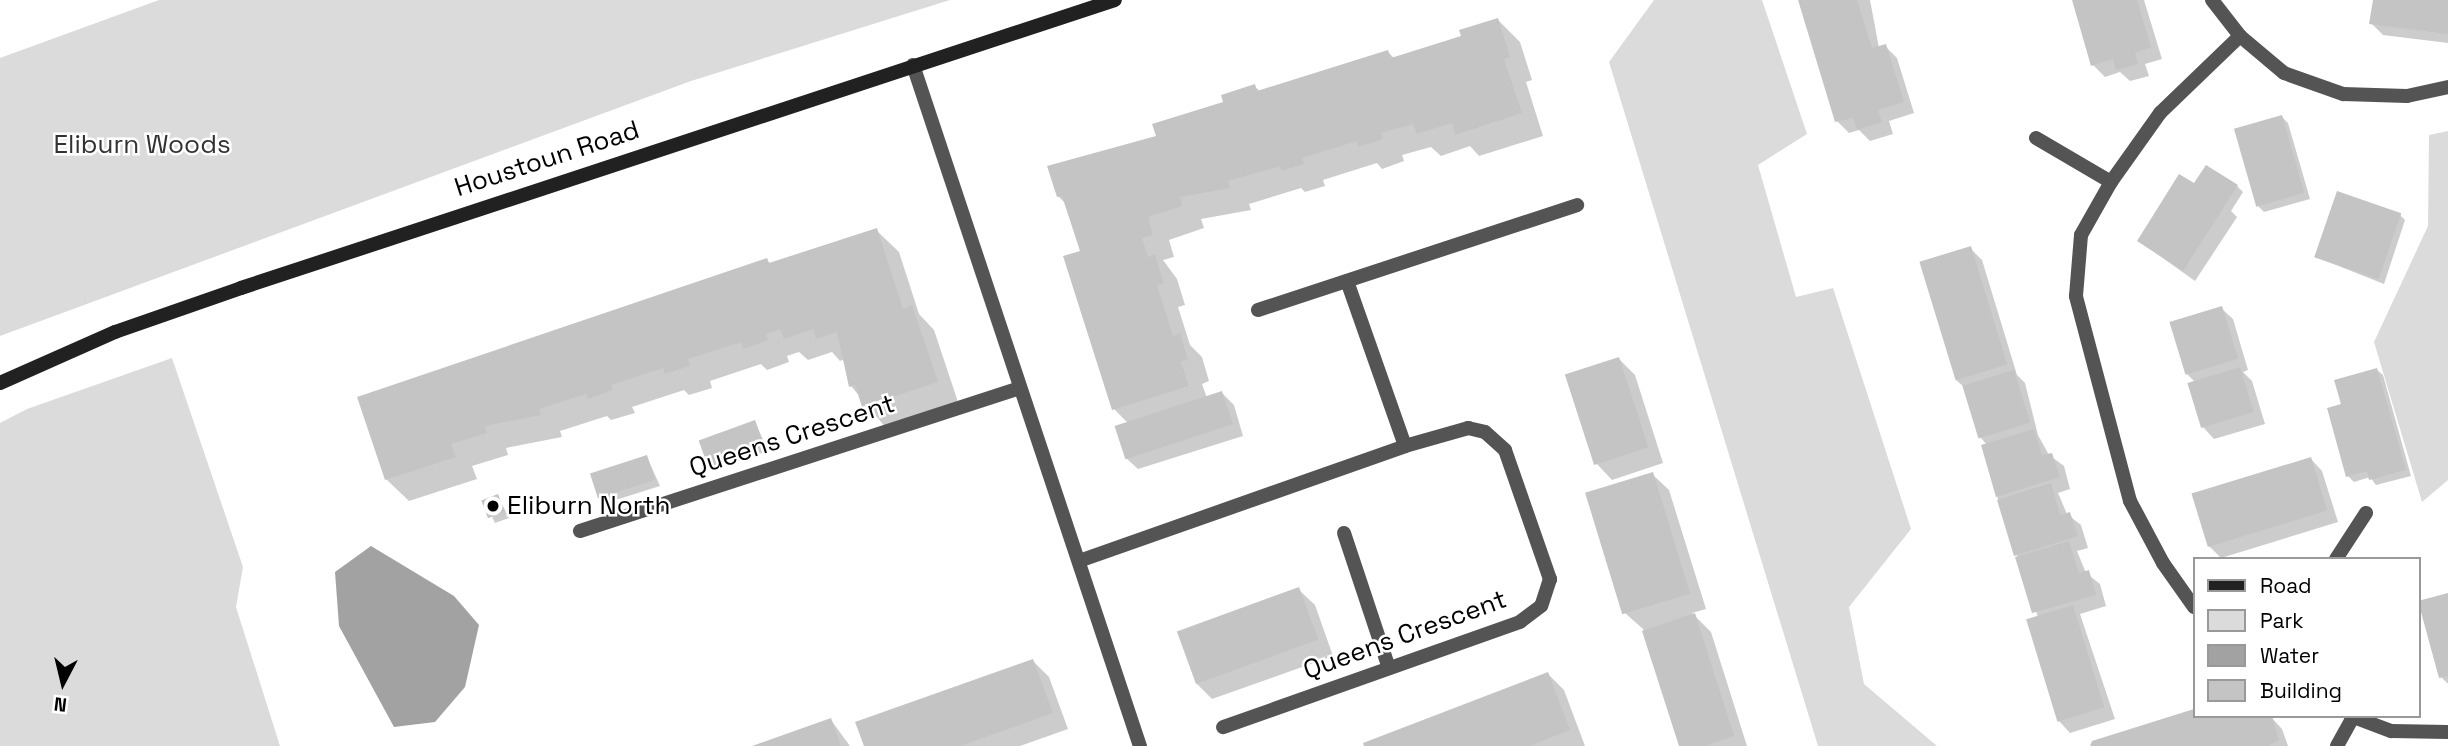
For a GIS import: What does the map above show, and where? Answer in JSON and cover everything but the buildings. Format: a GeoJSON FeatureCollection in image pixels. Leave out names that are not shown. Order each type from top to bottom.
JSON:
{"type":"FeatureCollection","features":[{"type":"Feature","properties":{"kind":"street","name":"Houstoun Road"},"geometry":{"type":"LineString","coordinates":[[0,383],[115,332],[228,292],[1115,0]]}},
{"type":"Feature","properties":{"kind":"street"},"geometry":{"type":"LineString","coordinates":[[2212,0],[2241,36],[2284,73],[2343,94],[2407,96],[2448,87]]}},
{"type":"Feature","properties":{"kind":"street"},"geometry":{"type":"LineString","coordinates":[[2192,604],[2163,563],[2130,501],[2076,296],[2081,235],[2111,182],[2160,113],[2241,36]]}},
{"type":"Feature","properties":{"kind":"street"},"geometry":{"type":"LineString","coordinates":[[912,65],[1140,746]]}},
{"type":"Feature","properties":{"kind":"street"},"geometry":{"type":"LineString","coordinates":[[2036,138],[2111,182]]}},
{"type":"Feature","properties":{"kind":"street"},"geometry":{"type":"LineString","coordinates":[[1258,310],[1577,205]]}},
{"type":"Feature","properties":{"kind":"street"},"geometry":{"type":"LineString","coordinates":[[1347,281],[1405,446]]}},
{"type":"Feature","properties":{"kind":"street","name":"Queens Crescent"},"geometry":{"type":"LineString","coordinates":[[580,531],[1019,388]]}},
{"type":"Feature","properties":{"kind":"street","name":"Queens Crescent"},"geometry":{"type":"LineString","coordinates":[[1079,561],[1405,446],[1468,428],[1485,432],[1505,450],[1550,579],[1541,606],[1520,621],[1223,727]]}},
{"type":"Feature","properties":{"kind":"street"},"geometry":{"type":"LineString","coordinates":[[2337,557],[2366,513]]}},
{"type":"Feature","properties":{"kind":"street"},"geometry":{"type":"LineString","coordinates":[[1344,533],[1390,668]]}},
{"type":"Feature","properties":{"kind":"street"},"geometry":{"type":"LineString","coordinates":[[2337,746],[2351,718]]}},
{"type":"Feature","properties":{"kind":"street"},"geometry":{"type":"LineString","coordinates":[[2355,718],[2391,731],[2448,732]]}},
{"type":"Feature","properties":{"kind":"green space","name":"Eliburn Woods"},"geometry":{"type":"Polygon","coordinates":[[[159,0],[950,0],[691,81],[0,336],[0,58],[159,0]]]}},
{"type":"Feature","properties":{"kind":"green space"},"geometry":{"type":"Polygon","coordinates":[[[1654,0],[1762,0],[1807,134],[1758,165],[1796,297],[1833,288],[1911,529],[1849,607],[1864,684],[1937,746],[1818,746],[1609,62],[1654,0]]]}},
{"type":"Feature","properties":{"kind":"green space"},"geometry":{"type":"Polygon","coordinates":[[[2448,131],[2448,480],[2422,502],[2374,342],[2428,226],[2429,135],[2448,131]]]}},
{"type":"Feature","properties":{"kind":"green space"},"geometry":{"type":"Polygon","coordinates":[[[172,358],[243,567],[236,607],[280,746],[0,746],[0,423],[27,409],[172,358]]]}},
{"type":"Feature","properties":{"kind":"water"},"geometry":{"type":"Polygon","coordinates":[[[371,546],[454,596],[479,625],[465,687],[435,722],[394,727],[339,626],[335,572],[371,546]]]}},
{"type":"Feature","properties":{"kind":"place","name":"Eliburn North"},"geometry":{"type":"Point","coordinates":[493,506]}}]}
